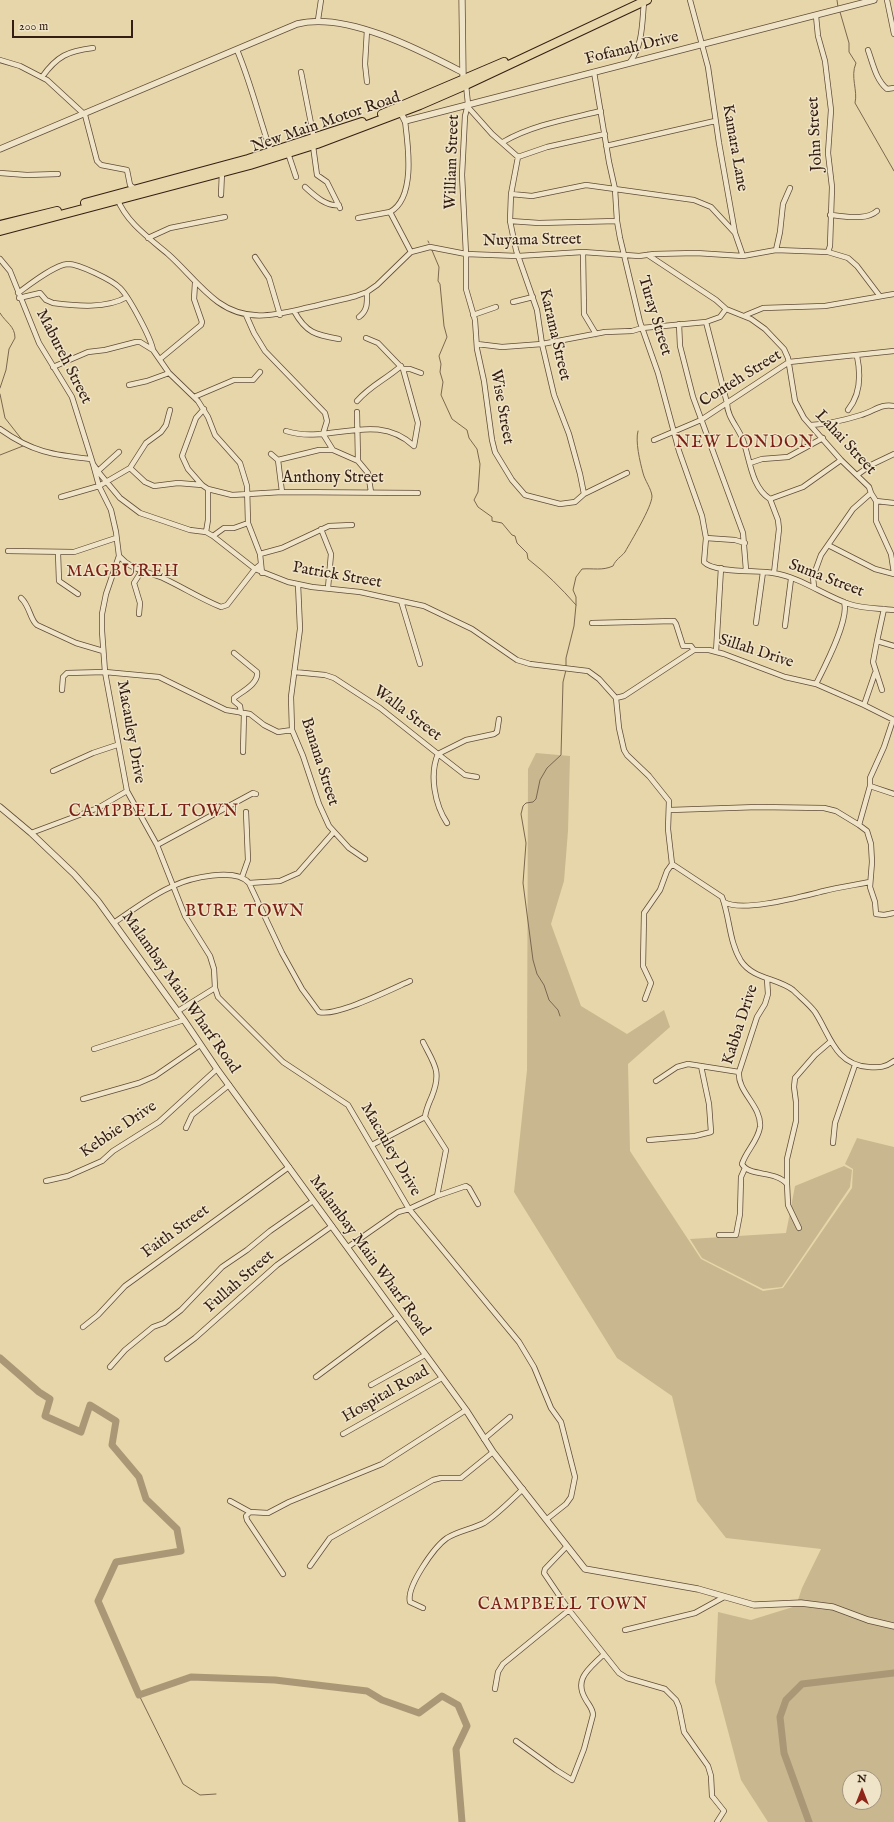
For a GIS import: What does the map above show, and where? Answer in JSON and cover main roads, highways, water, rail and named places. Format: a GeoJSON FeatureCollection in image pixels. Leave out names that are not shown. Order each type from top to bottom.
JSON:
{"type":"FeatureCollection","features":[{"type":"Feature","properties":{"kind":"highway","name":"New Main Motor Road"},"geometry":{"type":"LineString","coordinates":[[0,231],[117,197],[134,190],[288,153],[464,79],[639,1]]}},
{"type":"Feature","properties":{"kind":"highway","name":"New Main Motor Road"},"geometry":{"type":"LineString","coordinates":[[0,225],[222,172],[271,152],[313,142],[401,112],[464,79]]}},
{"type":"Feature","properties":{"kind":"waterway"},"geometry":{"type":"LineString","coordinates":[[837,0],[838,7]]}},
{"type":"Feature","properties":{"kind":"waterway"},"geometry":{"type":"LineString","coordinates":[[840,12],[849,43],[849,52],[856,63],[854,68],[856,93],[855,103],[894,171]]}},
{"type":"Feature","properties":{"kind":"waterway"},"geometry":{"type":"LineString","coordinates":[[431,248],[439,267],[438,281],[440,284],[444,326],[447,337],[439,356],[441,364],[440,372],[443,382],[441,395],[452,419],[467,430],[469,438],[477,449],[480,464],[478,492],[474,500],[478,507],[492,517],[492,521],[502,523],[512,535],[515,536],[517,543],[527,553],[528,559],[553,581],[576,605]]}},
{"type":"Feature","properties":{"kind":"waterway"},"geometry":{"type":"LineString","coordinates":[[0,313],[12,327],[15,334],[15,338],[9,349],[6,370],[0,388]]}},
{"type":"Feature","properties":{"kind":"waterway"},"geometry":{"type":"LineString","coordinates":[[0,394],[5,418],[23,441]]}},
{"type":"Feature","properties":{"kind":"waterway"},"geometry":{"type":"LineString","coordinates":[[566,667],[566,658],[574,626],[576,597],[573,590],[576,577],[582,569],[601,569],[613,566],[625,552],[649,508],[652,496],[639,458],[637,446],[638,431]]}},
{"type":"Feature","properties":{"kind":"waterway"},"geometry":{"type":"LineString","coordinates":[[0,455],[23,446]]}},
{"type":"Feature","properties":{"kind":"waterway"},"geometry":{"type":"LineString","coordinates":[[560,1016],[558,1010],[549,1000],[544,985],[537,974],[533,960],[523,883],[526,843],[521,814],[523,806],[526,803],[533,802],[536,799],[540,780],[547,768],[561,755],[563,682],[566,670]]}},
{"type":"Feature","properties":{"kind":"waterway"},"geometry":{"type":"LineString","coordinates":[[0,1358],[39,1392],[50,1399],[45,1416],[81,1432],[90,1405],[116,1421],[112,1445],[139,1477],[146,1499],[177,1529],[181,1551],[116,1562],[98,1601],[139,1695],[191,1677],[275,1680],[367,1691],[382,1700],[419,1713],[442,1696],[458,1705],[467,1726],[456,1749],[462,1822]]}},
{"type":"Feature","properties":{"kind":"waterway"},"geometry":{"type":"LineString","coordinates":[[809,1822],[784,1753],[780,1717],[786,1700],[802,1684],[894,1673]]}},
{"type":"Feature","properties":{"kind":"waterway"},"geometry":{"type":"LineString","coordinates":[[139,1695],[183,1784],[200,1795],[216,1794]]}},
{"type":"Feature","properties":{"kind":"district","name":"NEW LONDON"},"geometry":{"type":"Point","coordinates":[745,444]}},
{"type":"Feature","properties":{"kind":"district","name":"MAGBUREH"},"geometry":{"type":"Point","coordinates":[123,573]}},
{"type":"Feature","properties":{"kind":"district","name":"CAMPBELL TOWN"},"geometry":{"type":"Point","coordinates":[154,813]}},
{"type":"Feature","properties":{"kind":"district","name":"BURE TOWN"},"geometry":{"type":"Point","coordinates":[245,913]}},
{"type":"Feature","properties":{"kind":"district","name":"CAMPBELL TOWN"},"geometry":{"type":"Point","coordinates":[563,1606]}}]}
